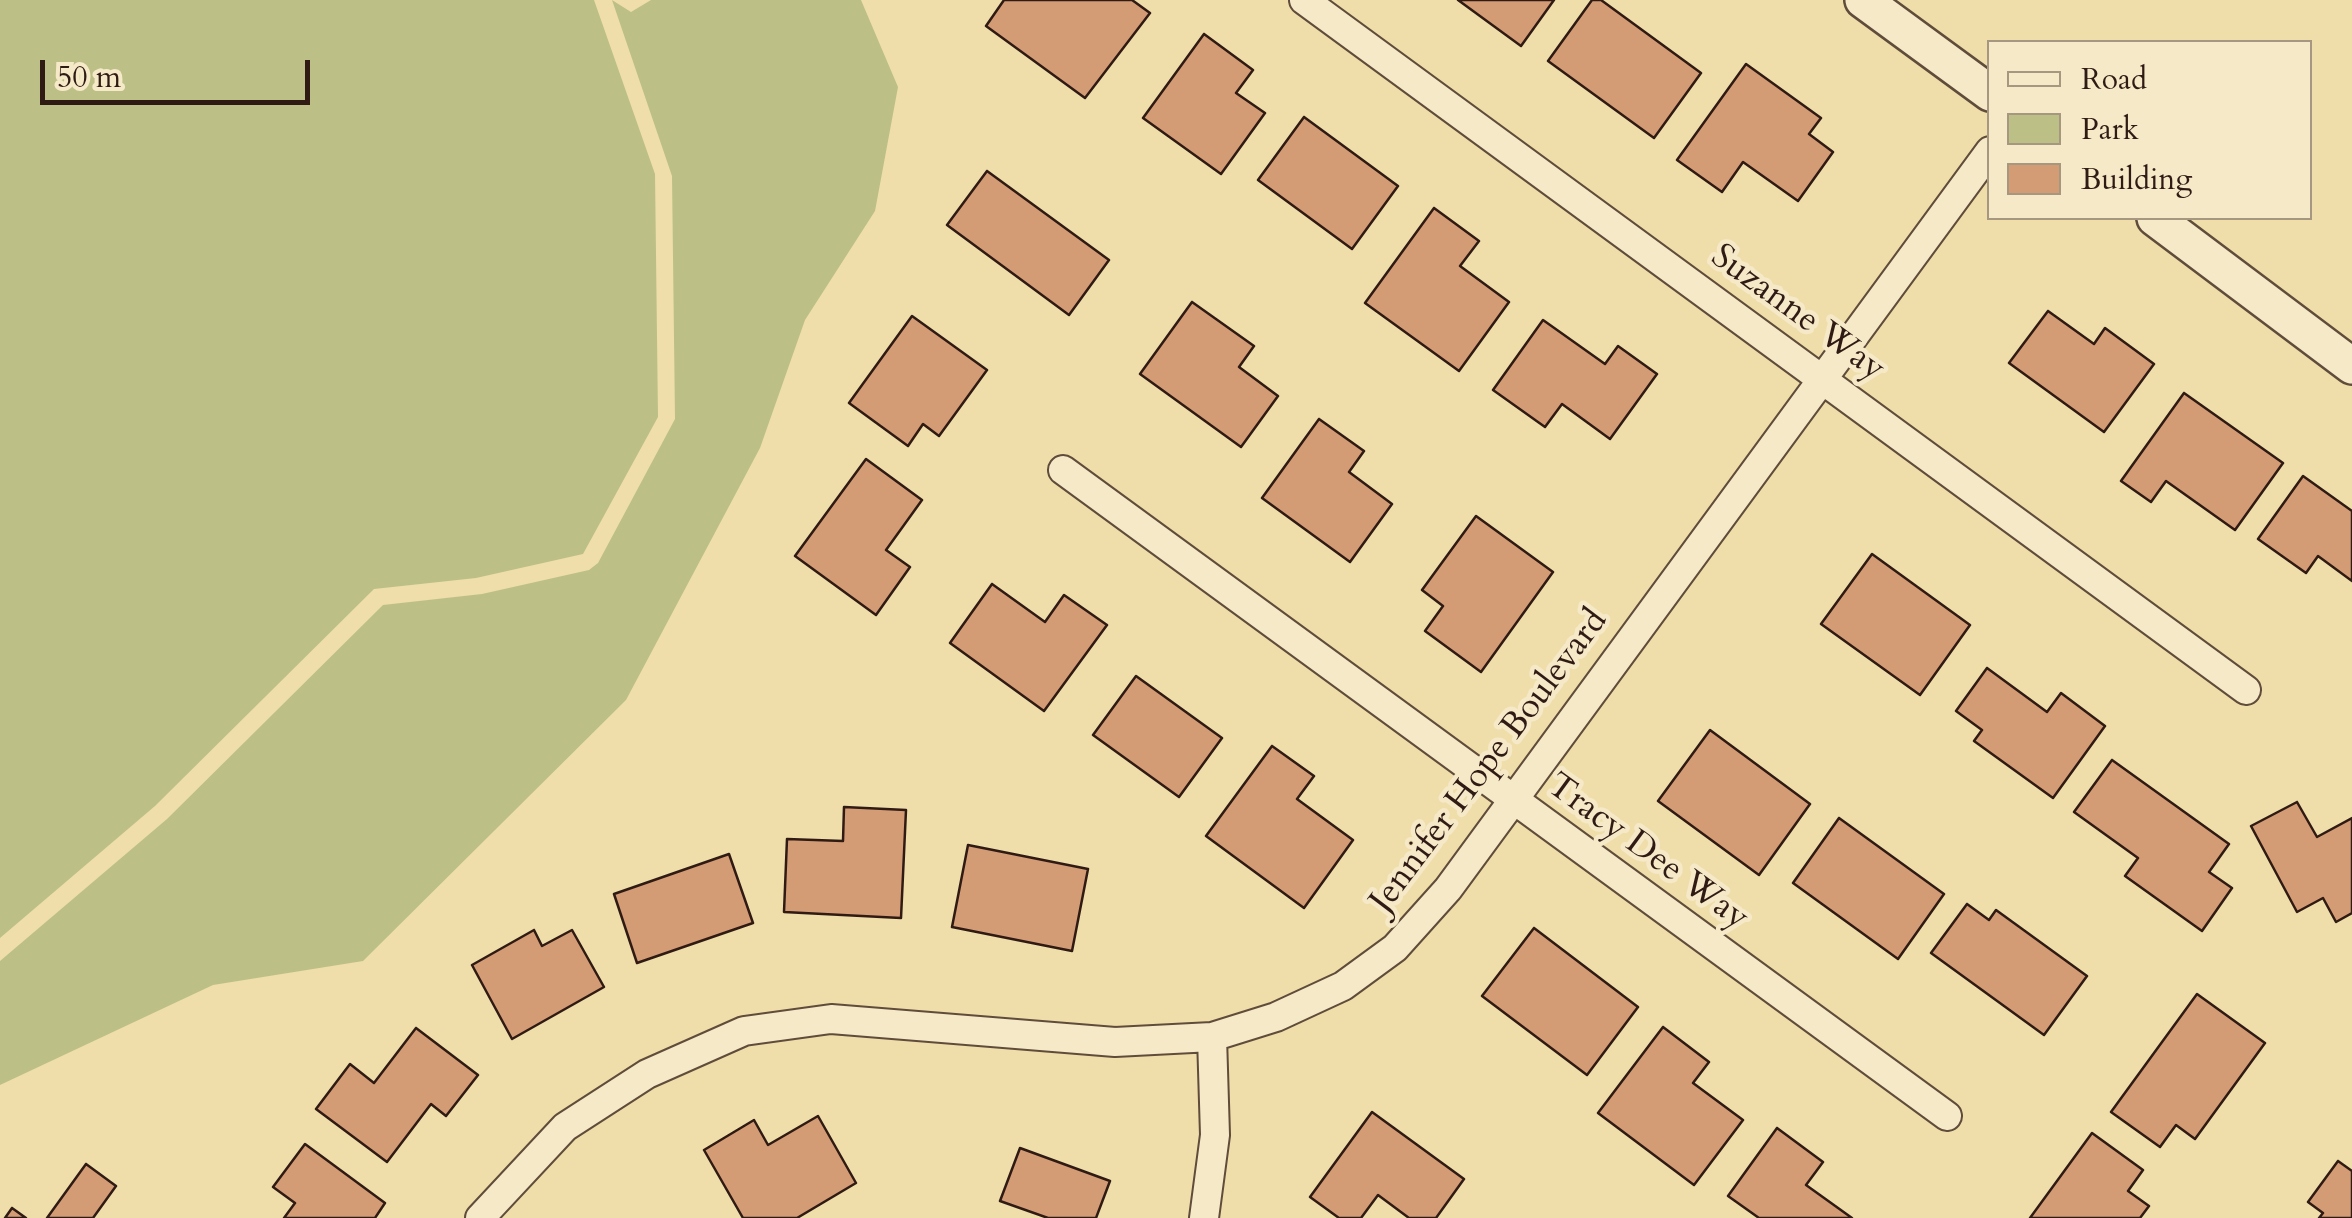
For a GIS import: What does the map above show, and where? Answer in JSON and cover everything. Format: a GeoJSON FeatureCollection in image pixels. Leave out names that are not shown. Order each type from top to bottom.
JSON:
{"type":"FeatureCollection","features":[{"type":"Feature","properties":{"kind":"street","name":"Suzanne Way"},"geometry":{"type":"LineString","coordinates":[[1304,0],[2246,690]]}},
{"type":"Feature","properties":{"kind":"street"},"geometry":{"type":"LineString","coordinates":[[1863,0],[1987,91]]}},
{"type":"Feature","properties":{"kind":"street","name":"Jennifer Hope Boulevard"},"geometry":{"type":"LineString","coordinates":[[480,1218],[564,1127],[646,1074],[744,1031],[830,1018],[1115,1042],[1212,1038],[1276,1018],[1343,986],[1395,948],[1448,889],[1820,377],[1987,155]]}},
{"type":"Feature","properties":{"kind":"street"},"geometry":{"type":"LineString","coordinates":[[2158,220],[2352,366]]}},
{"type":"Feature","properties":{"kind":"street","name":"Tracy Dee Way"},"geometry":{"type":"LineString","coordinates":[[1063,470],[1947,1116]]}},
{"type":"Feature","properties":{"kind":"street"},"geometry":{"type":"LineString","coordinates":[[1204,1218],[1215,1134],[1212,1038]]}},
{"type":"Feature","properties":{"kind":"green space"},"geometry":{"type":"Polygon","coordinates":[[[0,0],[594,0],[655,174],[658,417],[583,554],[476,578],[374,589],[155,806],[0,938],[0,0]]]}},
{"type":"Feature","properties":{"kind":"green space"},"geometry":{"type":"Polygon","coordinates":[[[612,0],[631,12],[651,0],[861,0],[898,87],[875,211],[805,320],[760,448],[626,700],[363,961],[213,985],[0,1085],[0,961],[167,819],[383,605],[482,594],[589,570],[598,563],[675,419],[672,176],[612,0]]]}},
{"type":"Feature","properties":{"kind":"building"},"geometry":{"type":"Polygon","coordinates":[[[1004,0],[1132,0],[1150,13],[1085,98],[986,26],[1004,0]]]}},
{"type":"Feature","properties":{"kind":"building"},"geometry":{"type":"Polygon","coordinates":[[[1458,0],[1554,0],[1521,46],[1458,0]]]}},
{"type":"Feature","properties":{"kind":"building"},"geometry":{"type":"Polygon","coordinates":[[[1592,0],[1601,0],[1701,73],[1654,138],[1548,61],[1592,0]]]}},
{"type":"Feature","properties":{"kind":"building"},"geometry":{"type":"Polygon","coordinates":[[[1204,34],[1253,70],[1236,93],[1265,113],[1221,174],[1143,118],[1204,34]]]}},
{"type":"Feature","properties":{"kind":"building"},"geometry":{"type":"Polygon","coordinates":[[[1746,64],[1821,118],[1809,134],[1833,152],[1798,201],[1743,162],[1722,192],[1677,160],[1746,64]]]}},
{"type":"Feature","properties":{"kind":"building"},"geometry":{"type":"Polygon","coordinates":[[[1304,117],[1398,186],[1352,249],[1258,180],[1304,117]]]}},
{"type":"Feature","properties":{"kind":"building"},"geometry":{"type":"Polygon","coordinates":[[[987,171],[1109,260],[1069,315],[947,225],[987,171]]]}},
{"type":"Feature","properties":{"kind":"building"},"geometry":{"type":"Polygon","coordinates":[[[1434,208],[1479,241],[1460,266],[1509,302],[1459,371],[1365,303],[1434,208]]]}},
{"type":"Feature","properties":{"kind":"building"},"geometry":{"type":"Polygon","coordinates":[[[1192,302],[1254,346],[1239,367],[1278,396],[1241,447],[1140,374],[1192,302]]]}},
{"type":"Feature","properties":{"kind":"building"},"geometry":{"type":"Polygon","coordinates":[[[2048,311],[2094,344],[2105,328],[2154,364],[2104,432],[2009,363],[2048,311]]]}},
{"type":"Feature","properties":{"kind":"building"},"geometry":{"type":"Polygon","coordinates":[[[912,316],[987,370],[939,436],[923,424],[908,446],[849,403],[912,316]]]}},
{"type":"Feature","properties":{"kind":"building"},"geometry":{"type":"Polygon","coordinates":[[[1543,320],[1605,364],[1618,346],[1657,374],[1610,439],[1562,404],[1545,427],[1493,390],[1543,320]]]}},
{"type":"Feature","properties":{"kind":"building"},"geometry":{"type":"Polygon","coordinates":[[[2184,393],[2283,463],[2235,530],[2166,481],[2151,502],[2121,481],[2184,393]]]}},
{"type":"Feature","properties":{"kind":"building"},"geometry":{"type":"Polygon","coordinates":[[[1319,419],[1364,451],[1349,472],[1392,504],[1350,562],[1262,498],[1319,419]]]}},
{"type":"Feature","properties":{"kind":"building"},"geometry":{"type":"Polygon","coordinates":[[[866,459],[922,500],[886,550],[910,567],[876,615],[795,556],[866,459]]]}},
{"type":"Feature","properties":{"kind":"building"},"geometry":{"type":"Polygon","coordinates":[[[2303,476],[2352,511],[2352,581],[2318,556],[2306,573],[2258,539],[2303,476]]]}},
{"type":"Feature","properties":{"kind":"building"},"geometry":{"type":"Polygon","coordinates":[[[1476,516],[1553,572],[1481,672],[1425,631],[1443,606],[1422,590],[1476,516]]]}},
{"type":"Feature","properties":{"kind":"building"},"geometry":{"type":"Polygon","coordinates":[[[1872,554],[1970,625],[1920,695],[1821,624],[1872,554]]]}},
{"type":"Feature","properties":{"kind":"building"},"geometry":{"type":"Polygon","coordinates":[[[992,584],[1045,622],[1064,595],[1107,625],[1044,711],[950,643],[992,584]]]}},
{"type":"Feature","properties":{"kind":"building"},"geometry":{"type":"Polygon","coordinates":[[[1987,668],[2047,712],[2061,693],[2105,726],[2053,798],[1974,741],[1982,730],[1956,711],[1987,668]]]}},
{"type":"Feature","properties":{"kind":"building"},"geometry":{"type":"Polygon","coordinates":[[[1136,676],[1222,738],[1179,797],[1093,735],[1136,676]]]}},
{"type":"Feature","properties":{"kind":"building"},"geometry":{"type":"Polygon","coordinates":[[[1710,730],[1810,804],[1759,875],[1658,801],[1710,730]]]}},
{"type":"Feature","properties":{"kind":"building"},"geometry":{"type":"Polygon","coordinates":[[[1272,746],[1314,776],[1297,799],[1353,840],[1304,908],[1206,836],[1272,746]]]}},
{"type":"Feature","properties":{"kind":"building"},"geometry":{"type":"Polygon","coordinates":[[[2112,760],[2229,844],[2209,872],[2232,888],[2202,931],[2125,876],[2138,858],[2074,812],[2112,760]]]}},
{"type":"Feature","properties":{"kind":"building"},"geometry":{"type":"Polygon","coordinates":[[[2297,802],[2317,837],[2352,818],[2352,913],[2336,922],[2323,898],[2297,912],[2251,826],[2297,802]]]}},
{"type":"Feature","properties":{"kind":"building"},"geometry":{"type":"Polygon","coordinates":[[[844,807],[906,810],[901,918],[784,912],[787,839],[843,841],[844,807]]]}},
{"type":"Feature","properties":{"kind":"building"},"geometry":{"type":"Polygon","coordinates":[[[1839,818],[1944,894],[1898,959],[1793,883],[1839,818]]]}},
{"type":"Feature","properties":{"kind":"building"},"geometry":{"type":"Polygon","coordinates":[[[968,845],[1088,869],[1072,951],[952,927],[968,845]]]}},
{"type":"Feature","properties":{"kind":"building"},"geometry":{"type":"Polygon","coordinates":[[[729,854],[753,923],[637,963],[614,894],[729,854]]]}},
{"type":"Feature","properties":{"kind":"building"},"geometry":{"type":"Polygon","coordinates":[[[1967,904],[1989,920],[1996,910],[2087,976],[2044,1035],[1931,953],[1967,904]]]}},
{"type":"Feature","properties":{"kind":"building"},"geometry":{"type":"Polygon","coordinates":[[[1534,928],[1638,1007],[1587,1075],[1482,996],[1534,928]]]}},
{"type":"Feature","properties":{"kind":"building"},"geometry":{"type":"Polygon","coordinates":[[[534,930],[542,946],[572,930],[604,987],[512,1039],[472,965],[534,930]]]}},
{"type":"Feature","properties":{"kind":"building"},"geometry":{"type":"Polygon","coordinates":[[[2197,994],[2265,1043],[2195,1139],[2176,1125],[2160,1147],[2111,1112],[2197,994]]]}},
{"type":"Feature","properties":{"kind":"building"},"geometry":{"type":"Polygon","coordinates":[[[1663,1027],[1709,1062],[1693,1083],[1743,1120],[1694,1185],[1598,1113],[1663,1027]]]}},
{"type":"Feature","properties":{"kind":"building"},"geometry":{"type":"Polygon","coordinates":[[[416,1028],[478,1075],[446,1116],[431,1104],[387,1162],[316,1109],[350,1064],[374,1083],[416,1028]]]}},
{"type":"Feature","properties":{"kind":"building"},"geometry":{"type":"Polygon","coordinates":[[[1372,1112],[1464,1179],[1436,1218],[1409,1218],[1378,1195],[1361,1218],[1339,1218],[1310,1197],[1372,1112]]]}},
{"type":"Feature","properties":{"kind":"building"},"geometry":{"type":"Polygon","coordinates":[[[818,1116],[856,1183],[797,1218],[743,1218],[704,1150],[754,1120],[768,1145],[818,1116]]]}},
{"type":"Feature","properties":{"kind":"building"},"geometry":{"type":"Polygon","coordinates":[[[1777,1128],[1823,1162],[1806,1185],[1852,1218],[1759,1218],[1728,1196],[1777,1128]]]}},
{"type":"Feature","properties":{"kind":"building"},"geometry":{"type":"Polygon","coordinates":[[[2092,1133],[2143,1170],[2128,1191],[2149,1206],[2140,1218],[2030,1218],[2092,1133]]]}},
{"type":"Feature","properties":{"kind":"building"},"geometry":{"type":"Polygon","coordinates":[[[305,1144],[385,1203],[375,1218],[284,1218],[295,1203],[273,1187],[305,1144]]]}},
{"type":"Feature","properties":{"kind":"building"},"geometry":{"type":"Polygon","coordinates":[[[1020,1148],[1110,1181],[1096,1218],[1048,1218],[1000,1201],[1020,1148]]]}},
{"type":"Feature","properties":{"kind":"building"},"geometry":{"type":"Polygon","coordinates":[[[2338,1161],[2352,1171],[2352,1218],[2319,1218],[2323,1213],[2308,1202],[2338,1161]]]}},
{"type":"Feature","properties":{"kind":"building"},"geometry":{"type":"Polygon","coordinates":[[[86,1164],[116,1186],[93,1218],[47,1218],[86,1164]]]}},
{"type":"Feature","properties":{"kind":"building"},"geometry":{"type":"Polygon","coordinates":[[[12,1208],[26,1218],[5,1218],[12,1208]]]}}]}
